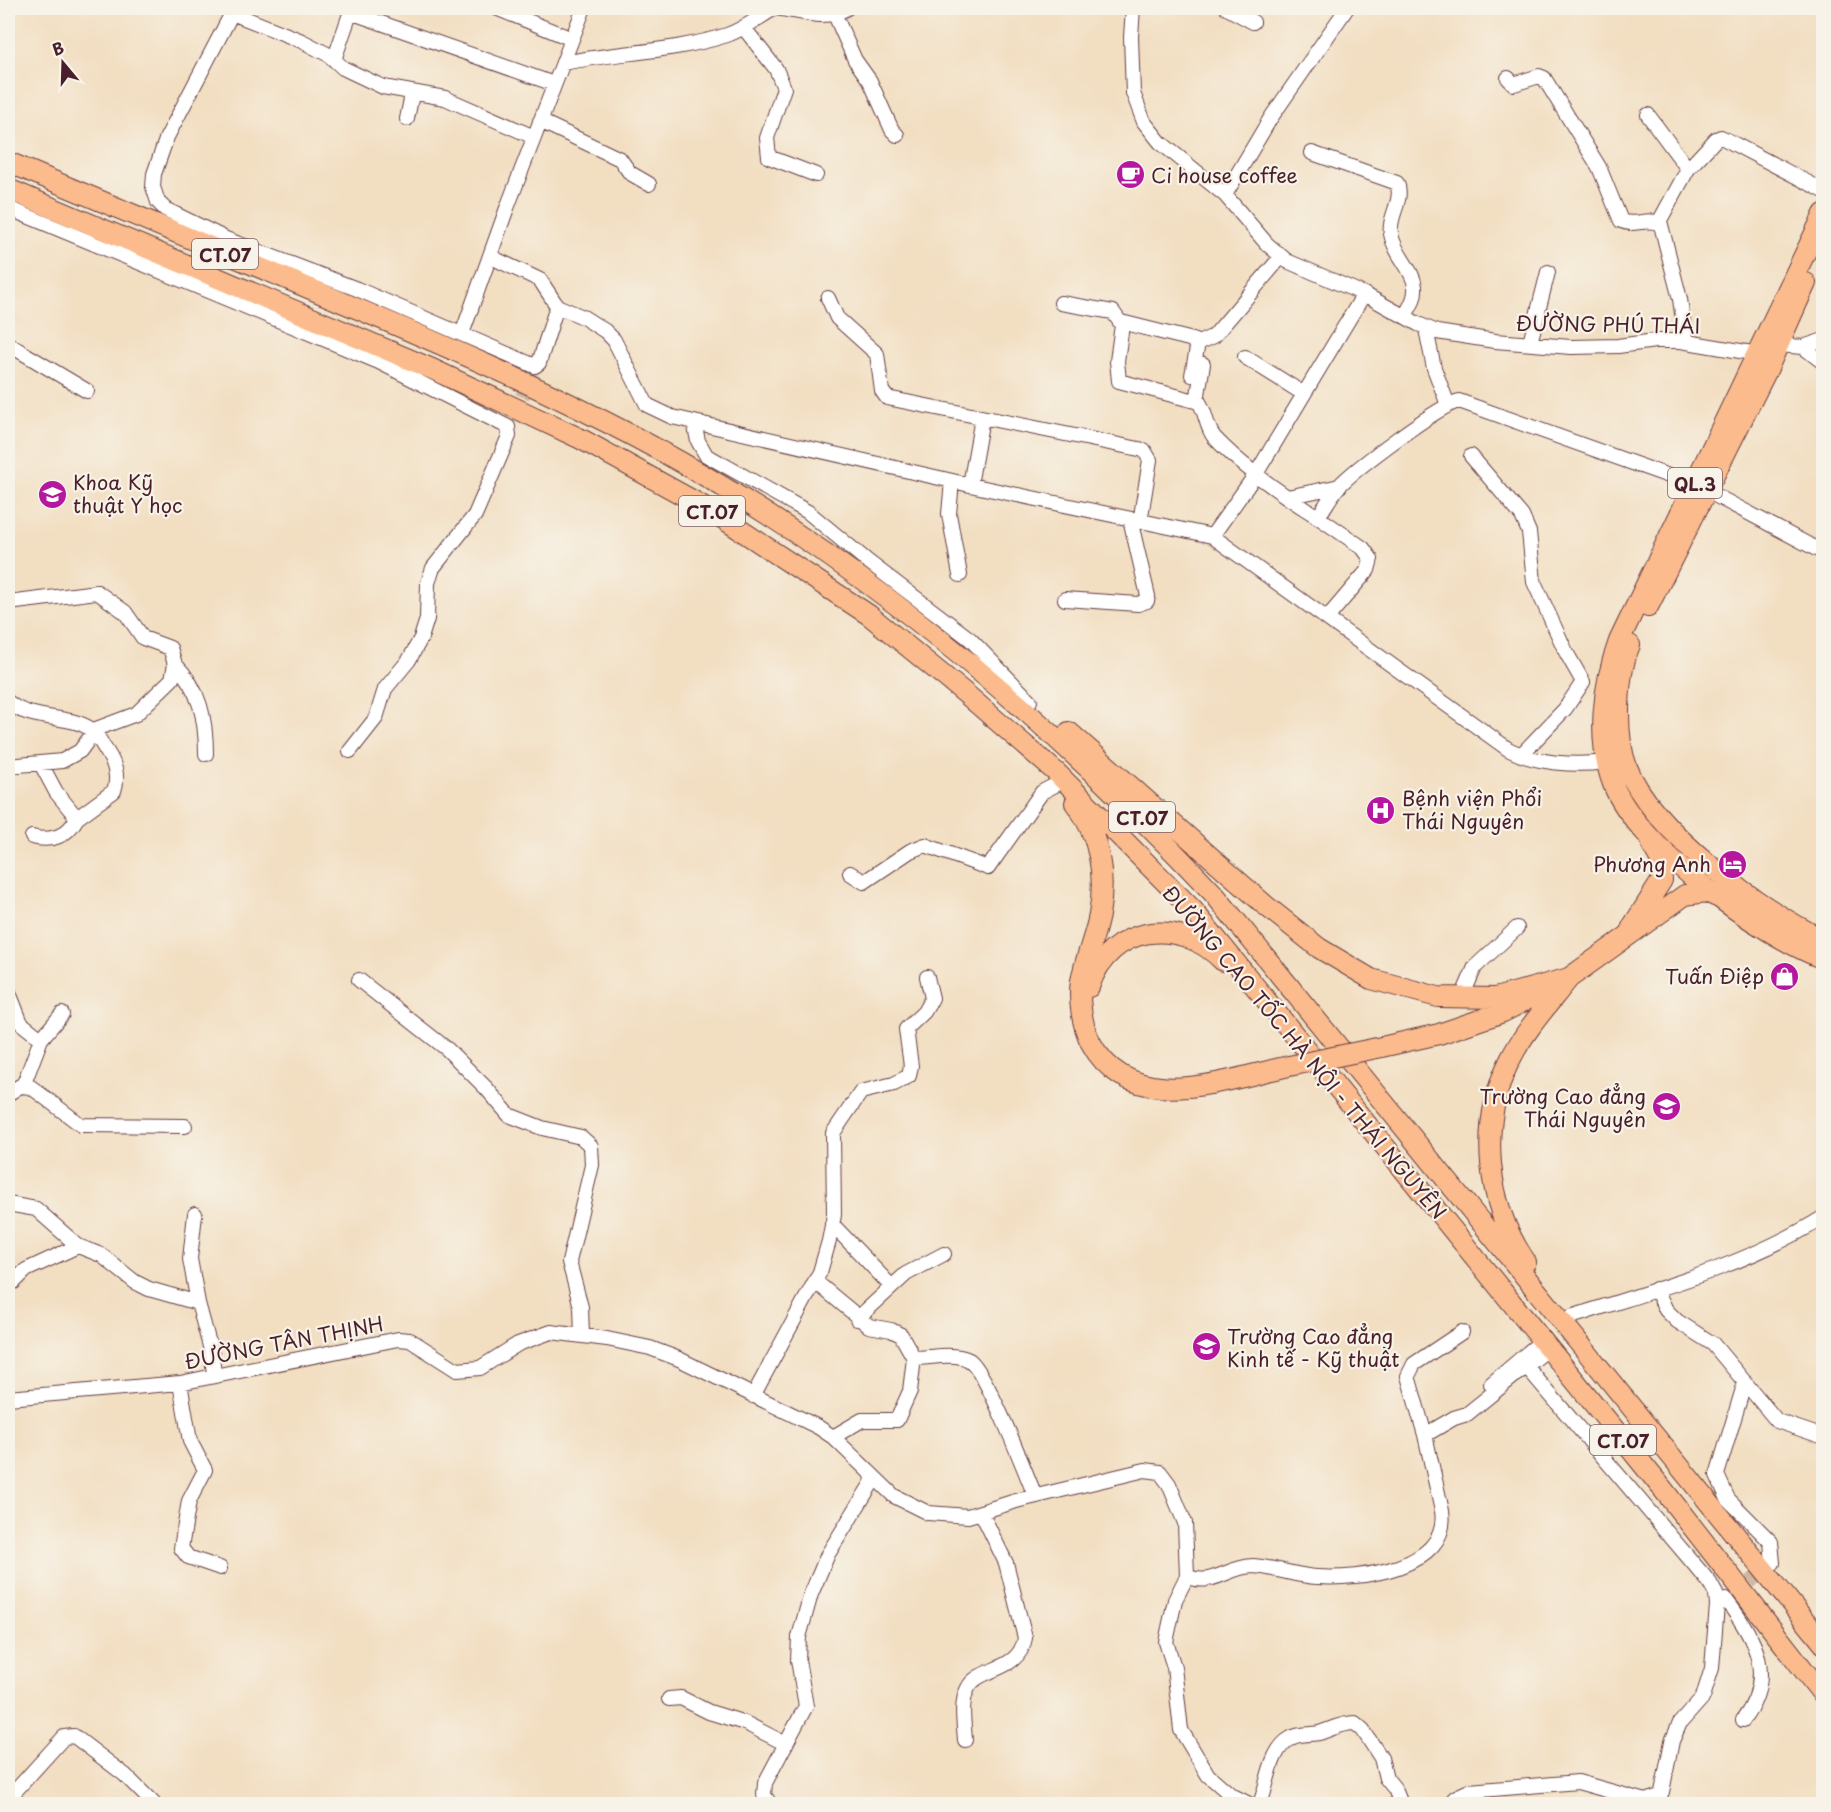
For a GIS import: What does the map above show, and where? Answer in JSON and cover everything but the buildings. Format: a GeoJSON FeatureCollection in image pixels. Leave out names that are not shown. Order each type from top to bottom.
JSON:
{"type":"FeatureCollection","features":[{"type":"Feature","properties":{"kind":"highway","name":"ĐƯỜNG CAO TỐC HÀ NỘI - THÁI NGUYÊN"},"geometry":{"type":"LineString","coordinates":[[8,162],[443,345],[595,417],[725,488],[886,595],[1070,749],[1137,812],[1214,894],[1824,1644]]}},
{"type":"Feature","properties":{"kind":"highway","name":"ĐƯỜNG CAO TỐC HÀ NỘI - THÁI NGUYÊN"},"geometry":{"type":"LineString","coordinates":[[8,189],[432,369],[581,439],[710,510],[839,595],[869,615],[966,694],[1057,773],[1193,910],[1662,1488],[1824,1696]]}},
{"type":"Feature","properties":{"kind":"highway","name":"QL.3"},"geometry":{"type":"LineString","coordinates":[[1769,353],[1824,214]]}},
{"type":"Feature","properties":{"kind":"highway","name":"QL.3"},"geometry":{"type":"LineString","coordinates":[[1824,243],[1701,488],[1628,649],[1619,701],[1615,759],[1616,791],[1639,825],[1688,872],[1783,941],[1824,959]]}},
{"type":"Feature","properties":{"kind":"highway"},"geometry":{"type":"LineString","coordinates":[[886,595],[1076,736],[1265,905],[1320,948],[1371,979],[1438,997],[1495,998],[1569,978]]}},
{"type":"Feature","properties":{"kind":"highway"},"geometry":{"type":"LineString","coordinates":[[966,694],[996,730],[1057,784],[1084,814],[1097,843],[1103,883],[1099,916],[1081,983],[1082,1013],[1088,1037],[1100,1060],[1124,1078],[1152,1089],[1186,1087],[1377,1048],[1439,1034],[1503,1012],[1569,978],[1624,938],[1660,903],[1684,887],[1688,872],[1667,825]]}},
{"type":"Feature","properties":{"kind":"highway","name":"QL.3"},"geometry":{"type":"LineString","coordinates":[[1615,759],[1667,825],[1698,854],[1738,885],[1805,930],[1824,940]]}},
{"type":"Feature","properties":{"kind":"highway"},"geometry":{"type":"LineString","coordinates":[[1639,825],[1654,848],[1662,869],[1660,903]]}},
{"type":"Feature","properties":{"kind":"highway"},"geometry":{"type":"LineString","coordinates":[[1688,872],[1707,871],[1738,885]]}},
{"type":"Feature","properties":{"kind":"highway"},"geometry":{"type":"LineString","coordinates":[[1660,903],[1695,892],[1706,892],[1725,901]]}},
{"type":"Feature","properties":{"kind":"highway"},"geometry":{"type":"LineString","coordinates":[[1082,1013],[1090,984],[1098,968],[1109,952],[1125,940],[1146,933],[1171,933],[1194,939],[1214,952],[1233,971],[1335,1097],[1418,1187]]}},
{"type":"Feature","properties":{"kind":"highway"},"geometry":{"type":"LineString","coordinates":[[1569,978],[1521,1041],[1504,1074],[1491,1123],[1491,1174],[1515,1247],[1540,1283],[1614,1374],[1682,1471]]}},
{"type":"Feature","properties":{"kind":"street"},"geometry":{"type":"LineString","coordinates":[[496,8],[572,39]]}},
{"type":"Feature","properties":{"kind":"street"},"geometry":{"type":"LineString","coordinates":[[462,334],[584,8]]}},
{"type":"Feature","properties":{"kind":"street"},"geometry":{"type":"LineString","coordinates":[[563,63],[706,40],[744,28],[775,8],[814,15],[835,15],[847,8]]}},
{"type":"Feature","properties":{"kind":"street","name":"ĐƯỜNG PHÚ THÁI"},"geometry":{"type":"LineString","coordinates":[[1133,8],[1132,72],[1139,114],[1160,142],[1225,195],[1281,257],[1299,267],[1364,294],[1426,328],[1495,341],[1618,346],[1655,341],[1686,341],[1769,353],[1803,347]]}},
{"type":"Feature","properties":{"kind":"street"},"geometry":{"type":"LineString","coordinates":[[1227,8],[1253,22]]}},
{"type":"Feature","properties":{"kind":"street"},"geometry":{"type":"LineString","coordinates":[[1225,195],[1270,119],[1347,8]]}},
{"type":"Feature","properties":{"kind":"street"},"geometry":{"type":"LineString","coordinates":[[534,137],[445,98],[412,94],[383,87],[343,68],[334,60],[267,25],[231,10],[167,137],[154,174],[153,187],[158,202],[165,209],[226,239],[357,289],[462,334],[533,370],[539,363],[556,306]]}},
{"type":"Feature","properties":{"kind":"street"},"geometry":{"type":"LineString","coordinates":[[334,60],[351,10],[554,84]]}},
{"type":"Feature","properties":{"kind":"street"},"geometry":{"type":"LineString","coordinates":[[835,15],[855,60],[867,75],[892,130],[897,135]]}},
{"type":"Feature","properties":{"kind":"street"},"geometry":{"type":"LineString","coordinates":[[744,28],[776,69],[784,88],[766,138],[768,157],[816,175]]}},
{"type":"Feature","properties":{"kind":"street"},"geometry":{"type":"LineString","coordinates":[[1508,78],[1516,84],[1539,76],[1544,78],[1599,167],[1621,221],[1633,224],[1659,222]]}},
{"type":"Feature","properties":{"kind":"street"},"geometry":{"type":"LineString","coordinates":[[407,119],[412,94]]}},
{"type":"Feature","properties":{"kind":"street"},"geometry":{"type":"LineString","coordinates":[[1648,115],[1688,169]]}},
{"type":"Feature","properties":{"kind":"street"},"geometry":{"type":"LineString","coordinates":[[540,121],[620,159],[630,173],[649,184]]}},
{"type":"Feature","properties":{"kind":"street"},"geometry":{"type":"LineString","coordinates":[[1659,222],[1688,169],[1716,139],[1721,137],[1824,191]]}},
{"type":"Feature","properties":{"kind":"street"},"geometry":{"type":"LineString","coordinates":[[1312,153],[1396,183],[1400,194],[1392,236],[1414,278],[1415,291],[1412,306],[1404,316]]}},
{"type":"Feature","properties":{"kind":"street"},"geometry":{"type":"LineString","coordinates":[[8,207],[379,362],[511,422],[509,436],[475,515],[433,568],[428,583],[427,620],[421,638],[409,660],[385,689],[376,718],[350,751]]}},
{"type":"Feature","properties":{"kind":"street"},"geometry":{"type":"LineString","coordinates":[[1659,222],[1664,229],[1677,283],[1686,341]]}},
{"type":"Feature","properties":{"kind":"street"},"geometry":{"type":"LineString","coordinates":[[491,257],[540,280],[556,306],[595,324],[609,334],[648,405],[672,417],[970,485],[1212,536],[1328,617],[1494,740],[1521,755],[1574,763],[1615,759]]}},
{"type":"Feature","properties":{"kind":"street"},"geometry":{"type":"LineString","coordinates":[[1196,344],[1214,336],[1281,257]]}},
{"type":"Feature","properties":{"kind":"street"},"geometry":{"type":"LineString","coordinates":[[1530,343],[1548,272]]}},
{"type":"Feature","properties":{"kind":"street"},"geometry":{"type":"LineString","coordinates":[[1212,536],[1256,474],[1364,294]]}},
{"type":"Feature","properties":{"kind":"street"},"geometry":{"type":"LineString","coordinates":[[828,298],[837,318],[877,354],[882,391],[886,398],[1144,450],[1150,460],[1135,520],[1148,596],[1147,602],[1138,604],[1065,599]]}},
{"type":"Feature","properties":{"kind":"street"},"geometry":{"type":"LineString","coordinates":[[1061,303],[1111,311],[1120,322],[1189,338],[1196,344]]}},
{"type":"Feature","properties":{"kind":"street"},"geometry":{"type":"LineString","coordinates":[[1120,322],[1116,365],[1119,381],[1197,401]]}},
{"type":"Feature","properties":{"kind":"street"},"geometry":{"type":"LineString","coordinates":[[1426,328],[1434,368],[1448,405]]}},
{"type":"Feature","properties":{"kind":"street"},"geometry":{"type":"LineString","coordinates":[[1803,347],[1824,340]]}},
{"type":"Feature","properties":{"kind":"street"},"geometry":{"type":"LineString","coordinates":[[8,344],[87,391]]}},
{"type":"Feature","properties":{"kind":"street"},"geometry":{"type":"LineString","coordinates":[[1192,375],[1196,344]]}},
{"type":"Feature","properties":{"kind":"street"},"geometry":{"type":"LineString","coordinates":[[1803,347],[1824,363]]}},
{"type":"Feature","properties":{"kind":"street"},"geometry":{"type":"LineString","coordinates":[[1245,357],[1304,394]]}},
{"type":"Feature","properties":{"kind":"street"},"geometry":{"type":"LineString","coordinates":[[1203,364],[1197,401],[1214,436],[1256,474],[1363,548],[1371,559],[1368,570],[1328,617]]}},
{"type":"Feature","properties":{"kind":"street"},"geometry":{"type":"LineString","coordinates":[[1318,517],[1340,486],[1368,462],[1448,405],[1459,401],[1701,488],[1824,553]]}},
{"type":"Feature","properties":{"kind":"street"},"geometry":{"type":"LineString","coordinates":[[970,485],[982,418]]}},
{"type":"Feature","properties":{"kind":"street"},"geometry":{"type":"LineString","coordinates":[[694,422],[698,441],[706,455],[803,508],[866,560],[970,639],[1030,701]]}},
{"type":"Feature","properties":{"kind":"street"},"geometry":{"type":"LineString","coordinates":[[1471,456],[1510,499],[1525,522],[1531,542],[1534,582],[1566,652],[1583,682],[1565,709],[1521,755]]}},
{"type":"Feature","properties":{"kind":"street"},"geometry":{"type":"LineString","coordinates":[[952,481],[949,514],[960,575]]}},
{"type":"Feature","properties":{"kind":"street"},"geometry":{"type":"LineString","coordinates":[[1287,497],[1340,486]]}},
{"type":"Feature","properties":{"kind":"street"},"geometry":{"type":"LineString","coordinates":[[8,603],[97,592],[125,612],[143,638],[170,648],[175,664],[189,678],[197,693],[203,714],[206,754]]}},
{"type":"Feature","properties":{"kind":"street"},"geometry":{"type":"LineString","coordinates":[[8,766],[62,761],[74,756],[93,731],[136,714],[172,679],[175,664]]}},
{"type":"Feature","properties":{"kind":"street"},"geometry":{"type":"LineString","coordinates":[[8,702],[27,713],[72,722],[93,731],[112,760],[117,784],[114,791],[77,818],[67,831],[52,840],[32,837]]}},
{"type":"Feature","properties":{"kind":"street"},"geometry":{"type":"LineString","coordinates":[[41,764],[56,792],[77,818]]}},
{"type":"Feature","properties":{"kind":"street"},"geometry":{"type":"LineString","coordinates":[[850,873],[864,882],[914,848],[928,844],[988,868],[1042,792],[1057,784]]}},
{"type":"Feature","properties":{"kind":"street"},"geometry":{"type":"LineString","coordinates":[[1462,997],[1475,967],[1517,928]]}},
{"type":"Feature","properties":{"kind":"street"},"geometry":{"type":"LineString","coordinates":[[753,1396],[816,1282],[832,1224],[835,1188],[834,1133],[861,1092],[894,1084],[909,1076],[911,1066],[906,1029],[924,1012],[932,998],[927,977]]}},
{"type":"Feature","properties":{"kind":"street"},"geometry":{"type":"LineString","coordinates":[[360,980],[447,1049],[488,1089],[509,1115],[542,1128],[581,1137],[591,1146],[592,1165],[569,1262],[581,1307],[582,1335]]}},
{"type":"Feature","properties":{"kind":"street"},"geometry":{"type":"LineString","coordinates":[[8,990],[21,1023],[41,1039]]}},
{"type":"Feature","properties":{"kind":"street"},"geometry":{"type":"LineString","coordinates":[[23,1086],[41,1039],[62,1014]]}},
{"type":"Feature","properties":{"kind":"street"},"geometry":{"type":"LineString","coordinates":[[8,1094],[23,1086],[31,1087],[81,1125],[184,1126]]}},
{"type":"Feature","properties":{"kind":"street"},"geometry":{"type":"LineString","coordinates":[[8,1204],[36,1209],[78,1246],[100,1255],[135,1282],[148,1289],[198,1303]]}},
{"type":"Feature","properties":{"kind":"street"},"geometry":{"type":"LineString","coordinates":[[195,1214],[190,1259],[198,1303],[212,1354],[214,1376]]}},
{"type":"Feature","properties":{"kind":"street"},"geometry":{"type":"LineString","coordinates":[[1573,1320],[1588,1311],[1773,1247],[1824,1217]]}},
{"type":"Feature","properties":{"kind":"street"},"geometry":{"type":"LineString","coordinates":[[832,1224],[892,1287]]}},
{"type":"Feature","properties":{"kind":"street"},"geometry":{"type":"LineString","coordinates":[[8,1281],[14,1282],[26,1270],[78,1246]]}},
{"type":"Feature","properties":{"kind":"street"},"geometry":{"type":"LineString","coordinates":[[857,1318],[920,1265],[944,1254]]}},
{"type":"Feature","properties":{"kind":"street"},"geometry":{"type":"LineString","coordinates":[[816,1282],[869,1326],[891,1330],[901,1335],[914,1358],[910,1391],[897,1420],[862,1420],[833,1437]]}},
{"type":"Feature","properties":{"kind":"street"},"geometry":{"type":"LineString","coordinates":[[1656,1289],[1666,1310],[1677,1321],[1713,1344],[1777,1421],[1824,1437]]}},
{"type":"Feature","properties":{"kind":"street","name":"ĐƯỜNG TÂN THỊNH"},"geometry":{"type":"LineString","coordinates":[[8,1398],[180,1383],[398,1339],[410,1340],[448,1367],[468,1371],[491,1363],[535,1336],[551,1332],[582,1335],[650,1348],[679,1359],[795,1414],[833,1437],[894,1496],[928,1514],[968,1516],[1035,1496],[1145,1470],[1160,1472],[1169,1484],[1185,1523],[1187,1576]]}},
{"type":"Feature","properties":{"kind":"street"},"geometry":{"type":"LineString","coordinates":[[1249,1804],[1231,1795],[1208,1775],[1181,1730],[1174,1667],[1166,1642],[1175,1600],[1187,1576],[1198,1581],[1213,1579],[1237,1568],[1254,1566],[1316,1577],[1347,1577],[1408,1563],[1430,1551],[1439,1540],[1444,1522],[1425,1435],[1408,1376],[1414,1364],[1462,1332]]}},
{"type":"Feature","properties":{"kind":"street"},"geometry":{"type":"LineString","coordinates":[[1425,1435],[1454,1418],[1467,1414],[1541,1348]]}},
{"type":"Feature","properties":{"kind":"street"},"geometry":{"type":"LineString","coordinates":[[914,1358],[963,1357],[975,1363],[1004,1419],[1035,1496]]}},
{"type":"Feature","properties":{"kind":"street"},"geometry":{"type":"LineString","coordinates":[[1523,1363],[1710,1582],[1716,1594],[1726,1600],[1742,1621],[1761,1665],[1762,1682],[1756,1704],[1743,1720]]}},
{"type":"Feature","properties":{"kind":"street"},"geometry":{"type":"LineString","coordinates":[[1745,1382],[1717,1475],[1732,1504],[1771,1542],[1773,1563]]}},
{"type":"Feature","properties":{"kind":"street"},"geometry":{"type":"LineString","coordinates":[[180,1383],[190,1441],[205,1470],[189,1501],[182,1548],[188,1557],[220,1568]]}},
{"type":"Feature","properties":{"kind":"street"},"geometry":{"type":"LineString","coordinates":[[770,1804],[764,1795],[765,1783],[806,1706],[798,1660],[803,1617],[828,1554],[875,1478]]}},
{"type":"Feature","properties":{"kind":"street"},"geometry":{"type":"LineString","coordinates":[[965,1740],[963,1714],[968,1688],[973,1682],[1013,1659],[1023,1650],[1025,1638],[1022,1618],[1006,1563],[981,1512]]}},
{"type":"Feature","properties":{"kind":"street"},"geometry":{"type":"LineString","coordinates":[[1449,1804],[1456,1797],[1469,1791],[1578,1782],[1645,1801],[1656,1798],[1662,1792],[1672,1741],[1680,1723],[1703,1697],[1726,1600]]}},
{"type":"Feature","properties":{"kind":"street"},"geometry":{"type":"LineString","coordinates":[[669,1699],[681,1698],[709,1712],[745,1723],[786,1744]]}},
{"type":"Feature","properties":{"kind":"street"},"geometry":{"type":"LineString","coordinates":[[1260,1804],[1269,1769],[1290,1738],[1311,1735],[1345,1723],[1355,1723],[1370,1739],[1401,1804]]}},
{"type":"Feature","properties":{"kind":"street"},"geometry":{"type":"LineString","coordinates":[[8,1799],[64,1737],[74,1736],[125,1775],[154,1804]]}},
{"type":"Feature","properties":{"kind":"tunnel"},"geometry":{"type":"LineString","coordinates":[[514,416],[532,373]]}},
{"type":"Feature","properties":{"kind":"tunnel"},"geometry":{"type":"LineString","coordinates":[[1544,1352],[1576,1323]]}},
{"type":"Feature","properties":{"kind":"tunnel"},"geometry":{"type":"LineString","coordinates":[[1734,1596],[1771,1564]]}},
{"type":"Feature","properties":{"kind":"place","name":"Ci house coffee"},"geometry":{"type":"Point","coordinates":[1130,175]}},
{"type":"Feature","properties":{"kind":"place","name":"Khoa Kỹ thuật Y học"},"geometry":{"type":"Point","coordinates":[52,494]}},
{"type":"Feature","properties":{"kind":"place","name":"Bệnh viện Phổi Thái Nguyên"},"geometry":{"type":"Point","coordinates":[1381,810]}},
{"type":"Feature","properties":{"kind":"place","name":"Phương Anh"},"geometry":{"type":"Point","coordinates":[1732,864]}},
{"type":"Feature","properties":{"kind":"place","name":"Tuấn Điệp"},"geometry":{"type":"Point","coordinates":[1785,976]}},
{"type":"Feature","properties":{"kind":"place","name":"Trường Cao đẳng Thái Nguyên"},"geometry":{"type":"Point","coordinates":[1667,1107]}},
{"type":"Feature","properties":{"kind":"place","name":"Trường Cao đẳng Kinh tế - Kỹ thuật"},"geometry":{"type":"Point","coordinates":[1206,1347]}}]}
